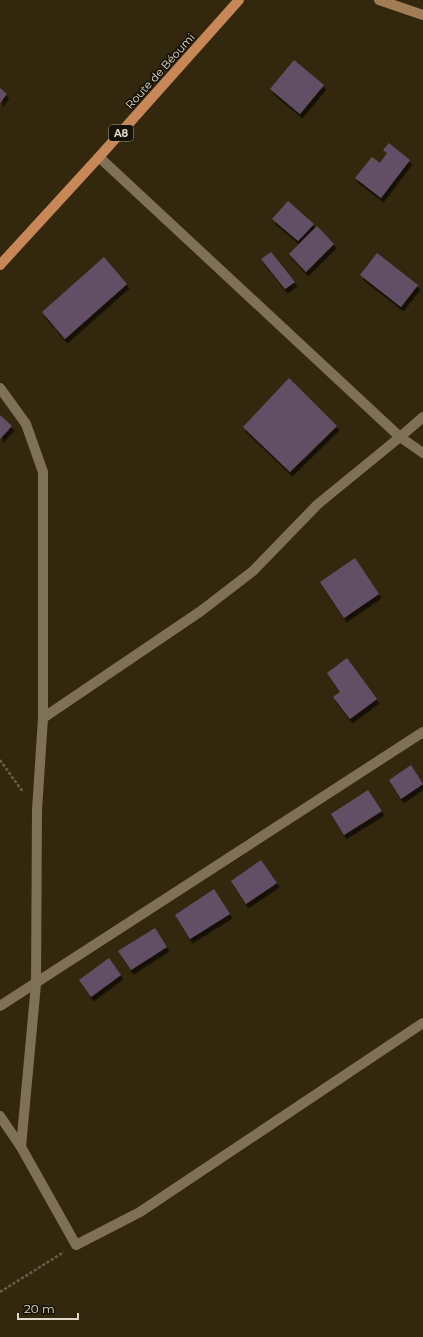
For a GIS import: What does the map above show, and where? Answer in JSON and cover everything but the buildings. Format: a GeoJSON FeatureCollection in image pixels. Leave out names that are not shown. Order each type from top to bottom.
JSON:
{"type":"FeatureCollection","features":[{"type":"Feature","properties":{"kind":"main road","name":"Route de Béoumi"},"geometry":{"type":"LineString","coordinates":[[1,261],[99,157],[239,0]]}},
{"type":"Feature","properties":{"kind":"main road"},"geometry":{"type":"LineString","coordinates":[[379,0],[423,15]]}},
{"type":"Feature","properties":{"kind":"street"},"geometry":{"type":"LineString","coordinates":[[99,157],[400,437],[423,453]]}},
{"type":"Feature","properties":{"kind":"street"},"geometry":{"type":"LineString","coordinates":[[0,388],[26,424],[43,472],[43,718],[37,810],[36,984],[22,1147]]}},
{"type":"Feature","properties":{"kind":"street"},"geometry":{"type":"LineString","coordinates":[[43,718],[201,611],[254,571],[318,504],[423,417]]}},
{"type":"Feature","properties":{"kind":"street"},"geometry":{"type":"LineString","coordinates":[[0,1006],[423,732]]}},
{"type":"Feature","properties":{"kind":"street"},"geometry":{"type":"LineString","coordinates":[[0,1116],[22,1147],[76,1245],[140,1212],[423,1023]]}},
{"type":"Feature","properties":{"kind":"path"},"geometry":{"type":"LineString","coordinates":[[0,760],[37,810]]}},
{"type":"Feature","properties":{"kind":"path"},"geometry":{"type":"LineString","coordinates":[[0,1292],[76,1245]]}}]}
